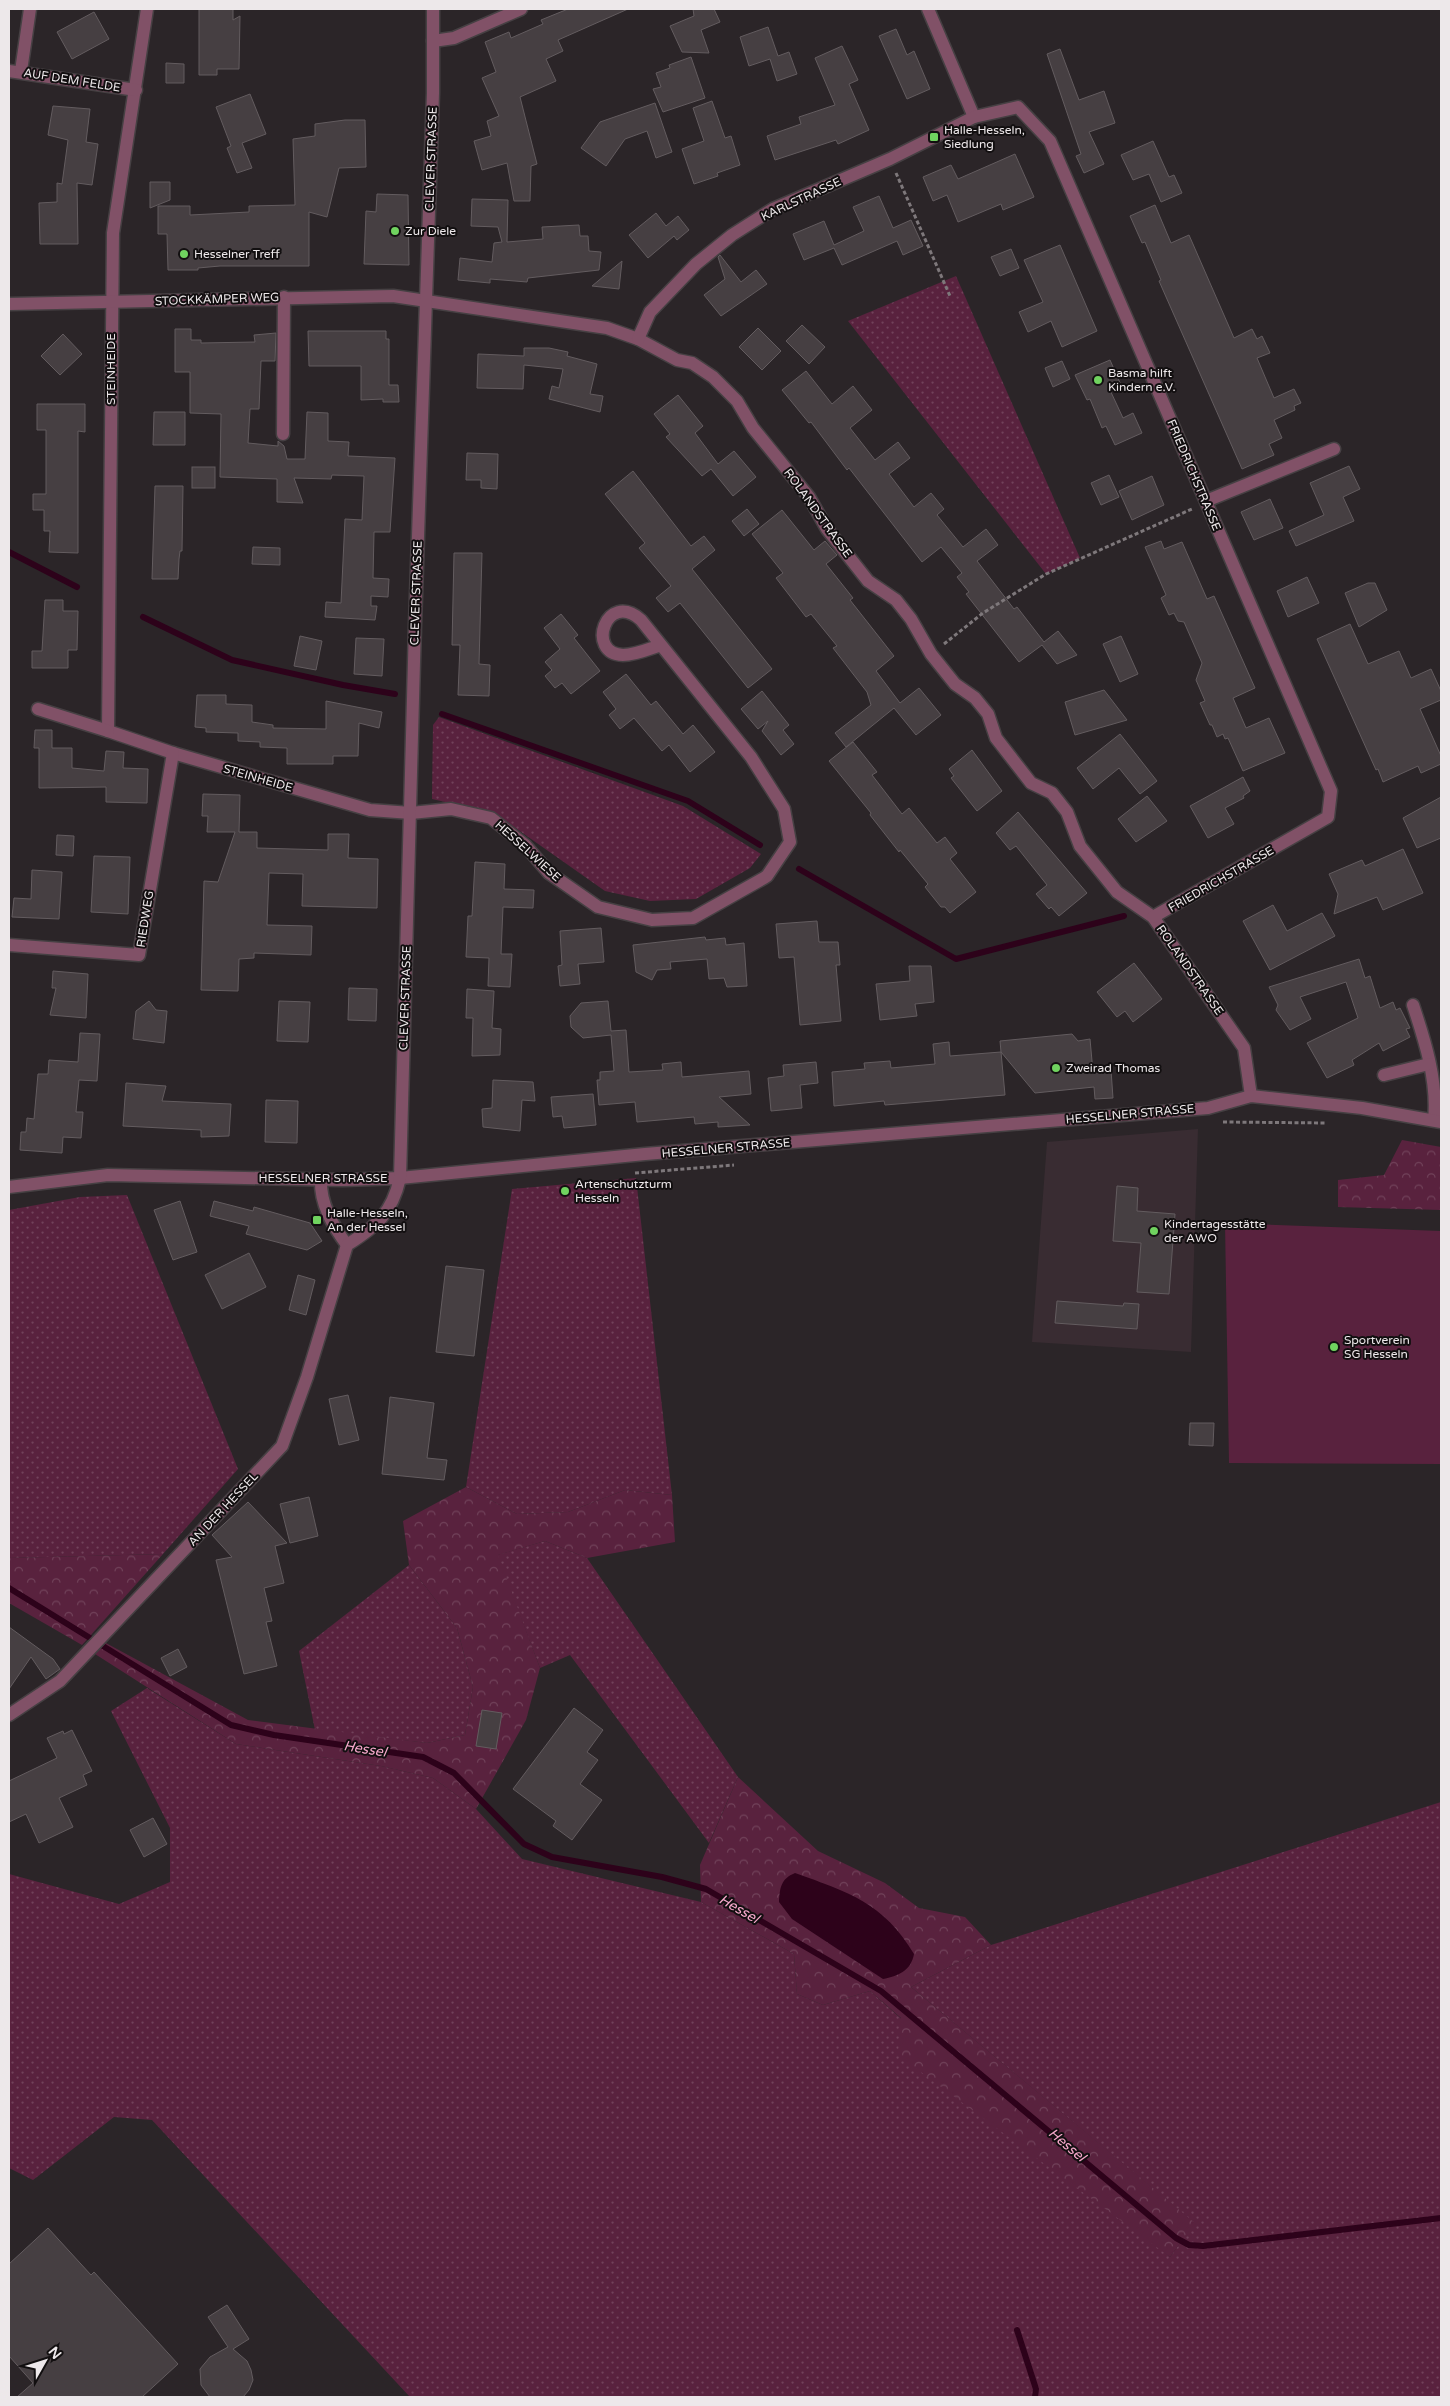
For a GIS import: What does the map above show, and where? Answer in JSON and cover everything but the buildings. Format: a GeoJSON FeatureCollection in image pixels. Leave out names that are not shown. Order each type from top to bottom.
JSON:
{"type":"FeatureCollection","features":[{"type":"Feature","properties":{"kind":"street"},"geometry":{"type":"LineString","coordinates":[[15,71],[30,9]]}},
{"type":"Feature","properties":{"kind":"street","name":"STEINHEIDE"},"geometry":{"type":"LineString","coordinates":[[108,731],[113,233],[147,9]]}},
{"type":"Feature","properties":{"kind":"street","name":"CLEVER STRASSE"},"geometry":{"type":"LineString","coordinates":[[400,1178],[433,9]]}},
{"type":"Feature","properties":{"kind":"street"},"geometry":{"type":"LineString","coordinates":[[433,42],[454,38],[521,9]]}},
{"type":"Feature","properties":{"kind":"street"},"geometry":{"type":"LineString","coordinates":[[928,9],[974,117]]}},
{"type":"Feature","properties":{"kind":"street","name":"AUF DEM FELDE"},"geometry":{"type":"LineString","coordinates":[[15,71],[136,90]]}},
{"type":"Feature","properties":{"kind":"street","name":"FRIEDRICHSTRASSE"},"geometry":{"type":"LineString","coordinates":[[974,117],[1018,107],[1050,141],[1332,791],[1328,817],[1153,917]]}},
{"type":"Feature","properties":{"kind":"street","name":"KARLSTRASSE"},"geometry":{"type":"LineString","coordinates":[[638,339],[650,312],[696,264],[732,235],[773,209],[890,159],[974,117]]}},
{"type":"Feature","properties":{"kind":"street","name":"STOCKKÄMPER WEG"},"geometry":{"type":"LineString","coordinates":[[9,304],[393,296],[426,301]]}},
{"type":"Feature","properties":{"kind":"street"},"geometry":{"type":"LineString","coordinates":[[283,434],[284,297]]}},
{"type":"Feature","properties":{"kind":"street","name":"ROLANDSTRASSE"},"geometry":{"type":"LineString","coordinates":[[426,301],[606,328],[638,339],[678,360],[692,363],[727,389],[753,428],[809,497],[827,529],[868,580],[896,600],[911,619],[931,654],[955,684],[976,698],[988,714],[996,738],[1031,783],[1052,793],[1068,812],[1080,846],[1117,892],[1153,917],[1244,1048],[1251,1096]]}},
{"type":"Feature","properties":{"kind":"street"},"geometry":{"type":"LineString","coordinates":[[1206,502],[1334,449]]}},
{"type":"Feature","properties":{"kind":"street","name":"HESSELWIESE"},"geometry":{"type":"LineString","coordinates":[[411,812],[451,809],[491,818],[525,845],[550,873],[598,907],[652,920],[693,918],[767,876],[790,842],[784,809],[752,756],[641,620],[630,613],[617,613],[606,621],[603,627],[603,641],[611,652],[617,654],[630,654],[661,645]]}},
{"type":"Feature","properties":{"kind":"street","name":"STEINHEIDE"},"geometry":{"type":"LineString","coordinates":[[38,710],[172,753],[370,810],[411,812]]}},
{"type":"Feature","properties":{"kind":"street","name":"RIEDWEG"},"geometry":{"type":"LineString","coordinates":[[9,945],[140,954],[172,753]]}},
{"type":"Feature","properties":{"kind":"street"},"geometry":{"type":"LineString","coordinates":[[1413,1005],[1424,1039],[1436,1100],[1437,1121]]}},
{"type":"Feature","properties":{"kind":"street"},"geometry":{"type":"LineString","coordinates":[[1384,1075],[1428,1064]]}},
{"type":"Feature","properties":{"kind":"street","name":"HESSELNER STRASSE"},"geometry":{"type":"LineString","coordinates":[[9,1187],[108,1174],[321,1180],[400,1178],[645,1154],[1208,1108],[1251,1096],[1362,1108],[1437,1121]]}},
{"type":"Feature","properties":{"kind":"street"},"geometry":{"type":"LineString","coordinates":[[321,1180],[320,1190],[332,1224],[347,1244],[374,1228],[392,1202],[400,1178]]}},
{"type":"Feature","properties":{"kind":"street","name":"AN DER HESSEL"},"geometry":{"type":"LineString","coordinates":[[9,1715],[60,1681],[282,1446],[307,1377],[347,1244]]}},
{"type":"Feature","properties":{"kind":"path"},"geometry":{"type":"LineString","coordinates":[[890,159],[950,296]]}},
{"type":"Feature","properties":{"kind":"path"},"geometry":{"type":"LineString","coordinates":[[931,654],[982,613],[1029,583],[1080,558],[1206,502]]}},
{"type":"Feature","properties":{"kind":"path"},"geometry":{"type":"LineString","coordinates":[[1218,1122],[1331,1123]]}},
{"type":"Feature","properties":{"kind":"shaded area"},"geometry":{"type":"Polygon","coordinates":[[[1198,1129],[1191,1352],[1032,1342],[1047,1142],[1198,1129]]]}},
{"type":"Feature","properties":{"kind":"shaded area"},"geometry":{"type":"Polygon","coordinates":[[[795,1873],[832,1886],[848,1894],[877,1911],[890,1922],[914,1954],[907,1969],[899,1974],[883,1979],[792,1919],[779,1902],[782,1884],[790,1875],[795,1873]]]}},
{"type":"Feature","properties":{"kind":"green space"},"geometry":{"type":"Polygon","coordinates":[[[956,276],[1080,558],[1046,574],[848,321],[956,276]]]}},
{"type":"Feature","properties":{"kind":"green space"},"geometry":{"type":"Polygon","coordinates":[[[439,717],[683,806],[761,854],[750,868],[696,899],[650,901],[605,891],[494,813],[432,799],[433,725],[439,717]]]}},
{"type":"Feature","properties":{"kind":"green space"},"geometry":{"type":"Polygon","coordinates":[[[1402,1140],[1441,1147],[1441,1210],[1338,1207],[1338,1180],[1384,1175],[1402,1140]]]}},
{"type":"Feature","properties":{"kind":"green space"},"geometry":{"type":"Polygon","coordinates":[[[636,1178],[672,1495],[625,1490],[568,1512],[517,1514],[466,1487],[512,1189],[636,1178]]]}},
{"type":"Feature","properties":{"kind":"green space"},"geometry":{"type":"Polygon","coordinates":[[[127,1195],[238,1469],[163,1554],[9,1558],[9,1210],[80,1197],[127,1195]]]}},
{"type":"Feature","properties":{"kind":"green space","name":"Sportverein SG Hesseln"},"geometry":{"type":"Polygon","coordinates":[[[1225,1223],[1441,1231],[1441,1464],[1229,1463],[1225,1223]]]}},
{"type":"Feature","properties":{"kind":"green space"},"geometry":{"type":"Polygon","coordinates":[[[466,1487],[517,1514],[568,1512],[625,1490],[672,1495],[675,1542],[587,1558],[545,1541],[498,1555],[540,1668],[526,1720],[476,1809],[433,1778],[381,1766],[236,1744],[95,1654],[104,1642],[248,1720],[427,1743],[465,1735],[473,1687],[457,1628],[409,1565],[403,1521],[466,1487]]]}},
{"type":"Feature","properties":{"kind":"green space"},"geometry":{"type":"Polygon","coordinates":[[[545,1541],[587,1558],[738,1777],[709,1843],[570,1655],[540,1668],[497,1555],[545,1541]]]}},
{"type":"Feature","properties":{"kind":"green space"},"geometry":{"type":"Polygon","coordinates":[[[163,1554],[82,1645],[9,1603],[9,1558],[163,1554]]]}},
{"type":"Feature","properties":{"kind":"green space"},"geometry":{"type":"Polygon","coordinates":[[[409,1565],[457,1628],[473,1687],[465,1735],[427,1743],[315,1730],[299,1651],[409,1565]]]}},
{"type":"Feature","properties":{"kind":"green space"},"geometry":{"type":"Polygon","coordinates":[[[147,1688],[236,1744],[381,1766],[433,1778],[476,1809],[522,1859],[701,1902],[794,1954],[797,1994],[823,2005],[870,1991],[1170,2257],[1194,2223],[911,1987],[991,1945],[1441,1802],[1441,2397],[410,2397],[152,2120],[114,2117],[33,2180],[9,2168],[9,1874],[119,1904],[170,1882],[170,1828],[111,1711],[147,1688]]]}},
{"type":"Feature","properties":{"kind":"green space"},"geometry":{"type":"Polygon","coordinates":[[[738,1777],[818,1851],[885,1883],[919,1908],[965,1917],[991,1945],[911,1987],[1195,2223],[1170,2257],[898,2055],[901,2018],[870,1991],[823,2005],[797,1994],[794,1954],[701,1902],[700,1865],[738,1777]]]}},
{"type":"Feature","properties":{"kind":"waterway"},"geometry":{"type":"LineString","coordinates":[[9,552],[77,587]]}},
{"type":"Feature","properties":{"kind":"waterway"},"geometry":{"type":"LineString","coordinates":[[143,617],[232,660],[343,685],[395,694]]}},
{"type":"Feature","properties":{"kind":"waterway"},"geometry":{"type":"LineString","coordinates":[[442,714],[688,801],[760,845]]}},
{"type":"Feature","properties":{"kind":"waterway"},"geometry":{"type":"LineString","coordinates":[[799,869],[956,959],[1124,916]]}},
{"type":"Feature","properties":{"kind":"waterway","name":"Hessel"},"geometry":{"type":"LineString","coordinates":[[9,1588],[231,1725],[274,1735],[423,1757],[454,1773],[524,1844],[552,1857],[662,1877],[706,1889],[881,1991],[1176,2238],[1189,2245],[1203,2246],[1441,2218]]}},
{"type":"Feature","properties":{"kind":"waterway"},"geometry":{"type":"LineString","coordinates":[[1017,2330],[1036,2389],[1035,2397]]}},
{"type":"Feature","properties":{"kind":"place","name":"Halle-Hesseln, Siedlung"},"geometry":{"type":"Point","coordinates":[934,137]}},
{"type":"Feature","properties":{"kind":"place","name":"Zur Diele"},"geometry":{"type":"Point","coordinates":[395,231]}},
{"type":"Feature","properties":{"kind":"place","name":"Hesselner Treff"},"geometry":{"type":"Point","coordinates":[184,254]}},
{"type":"Feature","properties":{"kind":"place","name":"Basma hilft Kindern e.V."},"geometry":{"type":"Point","coordinates":[1098,380]}},
{"type":"Feature","properties":{"kind":"place","name":"Zweirad Thomas"},"geometry":{"type":"Point","coordinates":[1056,1068]}},
{"type":"Feature","properties":{"kind":"place","name":"Artenschutzturm Hesseln"},"geometry":{"type":"Point","coordinates":[565,1191]}},
{"type":"Feature","properties":{"kind":"place","name":"Halle-Hesseln, An der Hessel"},"geometry":{"type":"Point","coordinates":[317,1220]}},
{"type":"Feature","properties":{"kind":"place","name":"Kindertagesstätte der AWO"},"geometry":{"type":"Point","coordinates":[1154,1231]}},
{"type":"Feature","properties":{"kind":"place","name":"Sportverein SG Hesseln"},"geometry":{"type":"Point","coordinates":[1334,1347]}}]}
